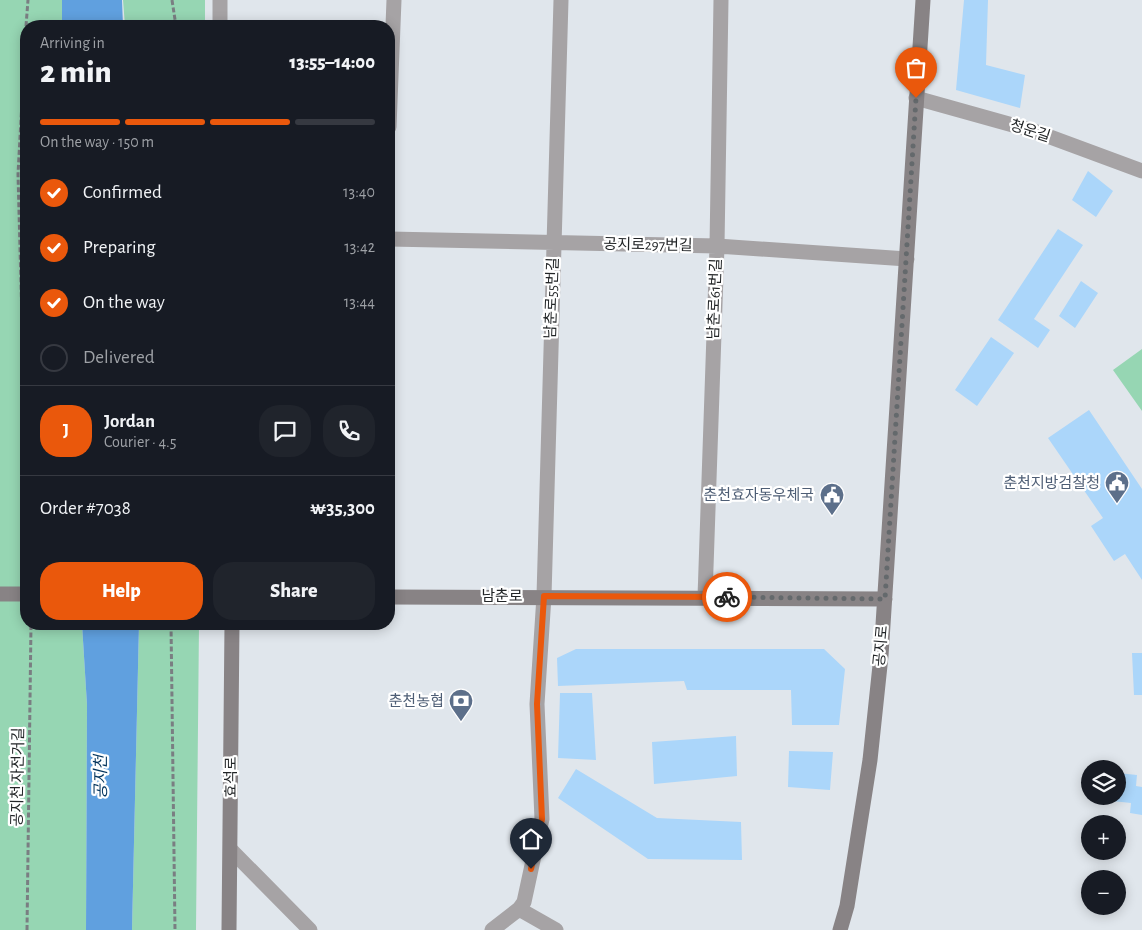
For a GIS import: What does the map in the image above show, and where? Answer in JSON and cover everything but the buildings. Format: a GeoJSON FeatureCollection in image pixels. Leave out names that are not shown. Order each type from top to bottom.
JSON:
{"type":"FeatureCollection","features":[{"type":"Feature","properties":{"kind":"street"},"geometry":{"type":"LineString","coordinates":[[220,0],[220,20]]}},
{"type":"Feature","properties":{"kind":"street"},"geometry":{"type":"LineString","coordinates":[[393,20],[394,0]]}},
{"type":"Feature","properties":{"kind":"street","name":"남춘로55번길"},"geometry":{"type":"LineString","coordinates":[[519,909],[524,902],[542,819],[537,704],[544,596],[562,0]]}},
{"type":"Feature","properties":{"kind":"street","name":"남춘로61번길"},"geometry":{"type":"LineString","coordinates":[[705,597],[717,246],[721,0]]}},
{"type":"Feature","properties":{"kind":"street","name":"공지로"},"geometry":{"type":"LineString","coordinates":[[840,930],[847,906],[870,760],[885,599],[923,0]]}},
{"type":"Feature","properties":{"kind":"street","name":"청운길"},"geometry":{"type":"LineString","coordinates":[[916,98],[1034,131],[1142,171]]}},
{"type":"Feature","properties":{"kind":"street","name":"공지로297번길"},"geometry":{"type":"LineString","coordinates":[[395,239],[717,246],[907,259]]}},
{"type":"Feature","properties":{"kind":"street"},"geometry":{"type":"LineString","coordinates":[[0,594],[20,594]]}},
{"type":"Feature","properties":{"kind":"street","name":"남춘로"},"geometry":{"type":"LineString","coordinates":[[395,597],[544,596],[885,599]]}},
{"type":"Feature","properties":{"kind":"street","name":"효석로"},"geometry":{"type":"LineString","coordinates":[[229,930],[232,630]]}},
{"type":"Feature","properties":{"kind":"street"},"geometry":{"type":"LineString","coordinates":[[231,850],[310,930]]}},
{"type":"Feature","properties":{"kind":"street"},"geometry":{"type":"LineString","coordinates":[[492,930],[519,909],[556,930]]}},
{"type":"Feature","properties":{"kind":"path"},"geometry":{"type":"LineString","coordinates":[[26,20],[28,0]]}},
{"type":"Feature","properties":{"kind":"path"},"geometry":{"type":"LineString","coordinates":[[172,0],[175,20]]}},
{"type":"Feature","properties":{"kind":"path"},"geometry":{"type":"LineString","coordinates":[[20,138],[18,174],[20,247]]}},
{"type":"Feature","properties":{"kind":"path","name":"공지천 자전거길"},"geometry":{"type":"LineString","coordinates":[[27,930],[31,630]]}},
{"type":"Feature","properties":{"kind":"path"},"geometry":{"type":"LineString","coordinates":[[171,630],[174,930]]}},
{"type":"Feature","properties":{"kind":"green space"},"geometry":{"type":"Polygon","coordinates":[[[0,0],[62,0],[62,20],[20,20],[20,630],[82,630],[87,705],[86,930],[0,930],[0,0]]]}},
{"type":"Feature","properties":{"kind":"green space"},"geometry":{"type":"Polygon","coordinates":[[[123,0],[205,0],[205,20],[125,20],[123,0]]]}},
{"type":"Feature","properties":{"kind":"green space"},"geometry":{"type":"Polygon","coordinates":[[[1142,349],[1142,411],[1113,370],[1142,349]]]}},
{"type":"Feature","properties":{"kind":"green space"},"geometry":{"type":"Polygon","coordinates":[[[139,630],[199,630],[196,930],[132,930],[139,630]]]}},
{"type":"Feature","properties":{"kind":"water"},"geometry":{"type":"Polygon","coordinates":[[[62,0],[122,0],[123,20],[62,20],[62,0]]]}},
{"type":"Feature","properties":{"kind":"water","name":"공지천"},"geometry":{"type":"Polygon","coordinates":[[[82,630],[139,630],[132,930],[86,930],[87,705],[82,630]]]}},
{"type":"Feature","properties":{"kind":"way so far"},"geometry":{"type":"LineString","coordinates":[[727,597],[885,599],[916,98]]}},
{"type":"Feature","properties":{"kind":"place","name":"춘천지방검찰청"},"geometry":{"type":"Point","coordinates":[1117,504]}},
{"type":"Feature","properties":{"kind":"place","name":"춘천효자동우체국"},"geometry":{"type":"Point","coordinates":[832,516]}},
{"type":"Feature","properties":{"kind":"place","name":"춘천농협"},"geometry":{"type":"Point","coordinates":[461,722]}},
{"type":"Feature","properties":{"kind":"route"},"geometry":{"type":"LineString","coordinates":[[531,869],[542,819],[537,704],[544,596],[727,597]]}}]}
